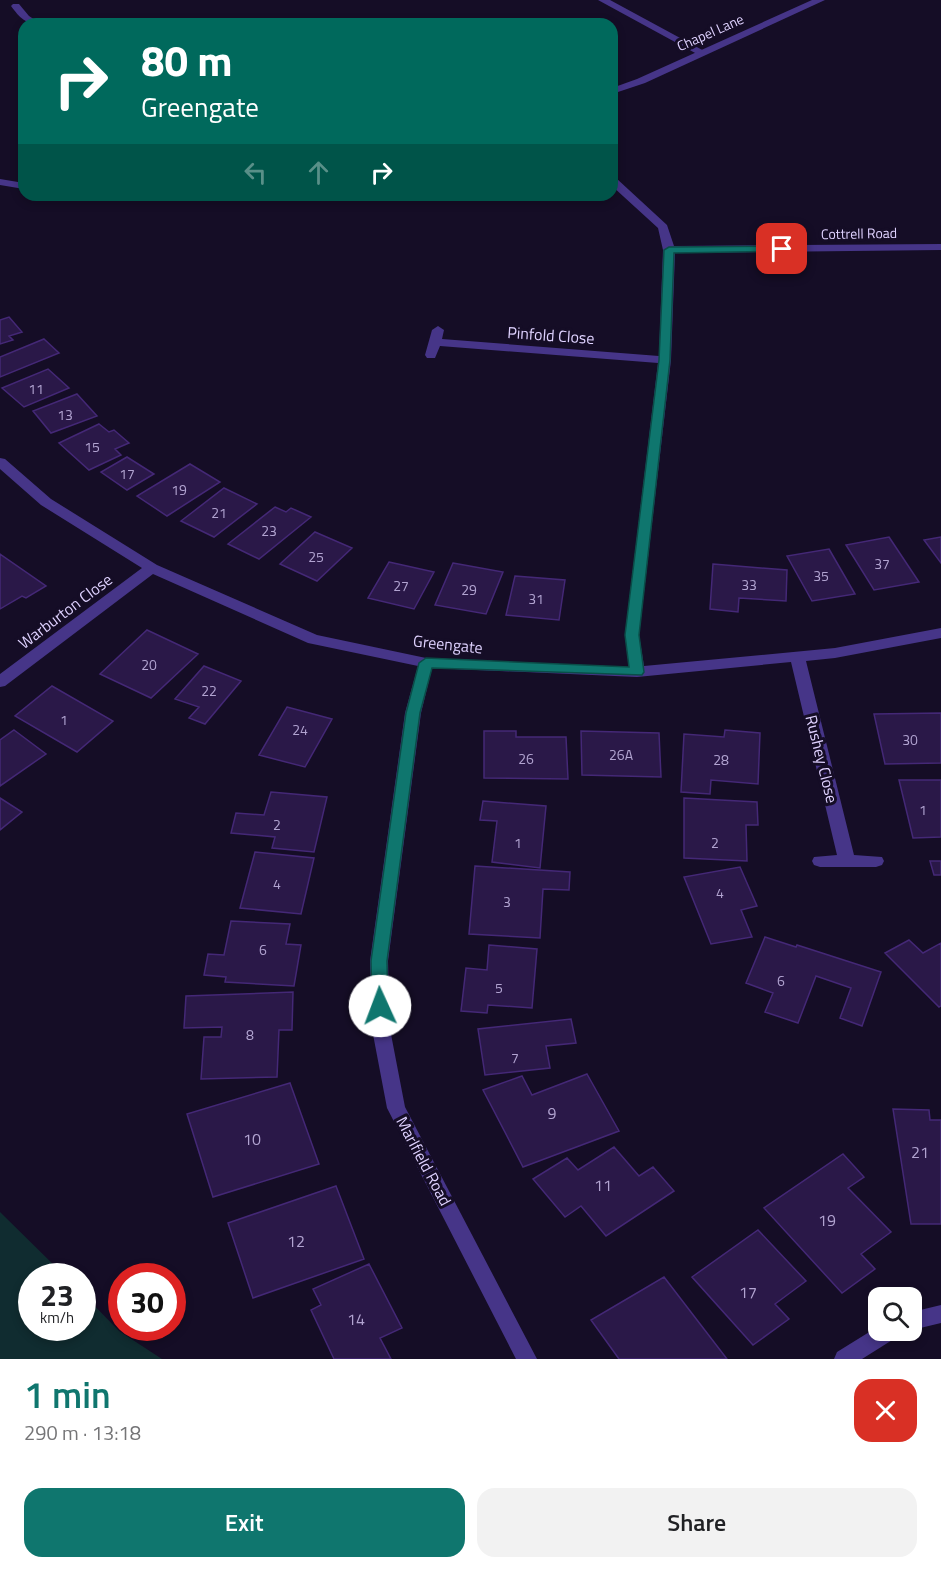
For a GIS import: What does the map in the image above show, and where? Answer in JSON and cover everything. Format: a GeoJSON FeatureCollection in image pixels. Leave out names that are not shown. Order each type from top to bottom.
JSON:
{"type":"FeatureCollection","features":[{"type":"Feature","properties":{"kind":"street"},"geometry":{"type":"LineString","coordinates":[[603,0],[701,52]]}},
{"type":"Feature","properties":{"kind":"street","name":"Chapel Lane"},"geometry":{"type":"LineString","coordinates":[[618,89],[641,81],[820,0]]}},
{"type":"Feature","properties":{"kind":"street"},"geometry":{"type":"LineString","coordinates":[[16,6],[26,18]]}},
{"type":"Feature","properties":{"kind":"street"},"geometry":{"type":"LineString","coordinates":[[0,182],[18,185]]}},
{"type":"Feature","properties":{"kind":"street"},"geometry":{"type":"LineString","coordinates":[[618,186],[663,227],[669,250],[665,360],[632,635],[637,672]]}},
{"type":"Feature","properties":{"kind":"street","name":"Cottrell Road"},"geometry":{"type":"LineString","coordinates":[[669,250],[941,247]]}},
{"type":"Feature","properties":{"kind":"street","name":"Pinfold Close"},"geometry":{"type":"LineString","coordinates":[[434,343],[665,360]]}},
{"type":"Feature","properties":{"kind":"street","name":"Greengate"},"geometry":{"type":"LineString","coordinates":[[0,462],[46,502],[152,568],[313,639],[426,663],[637,672],[835,653],[941,633]]}},
{"type":"Feature","properties":{"kind":"street","name":"Warburton Close"},"geometry":{"type":"LineString","coordinates":[[0,682],[152,568]]}},
{"type":"Feature","properties":{"kind":"street","name":"Rushey Close"},"geometry":{"type":"LineString","coordinates":[[797,656],[847,861]]}},
{"type":"Feature","properties":{"kind":"street","name":"Marlfield Road"},"geometry":{"type":"LineString","coordinates":[[426,663],[413,713],[379,961],[381,1029],[396,1108],[527,1359]]}},
{"type":"Feature","properties":{"kind":"street"},"geometry":{"type":"LineString","coordinates":[[820,861],[876,861]]}},
{"type":"Feature","properties":{"kind":"street"},"geometry":{"type":"LineString","coordinates":[[922,1319],[941,1314]]}},
{"type":"Feature","properties":{"kind":"street"},"geometry":{"type":"LineString","coordinates":[[844,1359],[873,1341]]}},
{"type":"Feature","properties":{"kind":"green space"},"geometry":{"type":"Polygon","coordinates":[[[0,1212],[52,1263],[18,1263],[18,1341],[96,1341],[96,1307],[108,1320],[108,1341],[134,1341],[162,1359],[0,1359],[0,1212]]]}},
{"type":"Feature","properties":{"kind":"building"},"geometry":{"type":"Polygon","coordinates":[[[9,317],[22,332],[9,336],[13,340],[0,344],[0,320],[9,317]]]}},
{"type":"Feature","properties":{"kind":"building"},"geometry":{"type":"Polygon","coordinates":[[[44,339],[59,353],[0,377],[0,357],[44,339]]]}},
{"type":"Feature","properties":{"kind":"building"},"geometry":{"type":"Polygon","coordinates":[[[48,369],[69,388],[24,407],[2,388],[48,369]]]}},
{"type":"Feature","properties":{"kind":"building"},"geometry":{"type":"Polygon","coordinates":[[[77,394],[97,416],[51,433],[33,411],[77,394]]]}},
{"type":"Feature","properties":{"kind":"building"},"geometry":{"type":"Polygon","coordinates":[[[99,424],[109,432],[114,430],[129,443],[115,449],[121,455],[89,470],[59,443],[99,424]]]}},
{"type":"Feature","properties":{"kind":"building"},"geometry":{"type":"Polygon","coordinates":[[[127,457],[154,474],[127,490],[101,472],[127,457]]]}},
{"type":"Feature","properties":{"kind":"building"},"geometry":{"type":"Polygon","coordinates":[[[190,464],[220,482],[167,516],[137,496],[190,464]]]}},
{"type":"Feature","properties":{"kind":"building"},"geometry":{"type":"Polygon","coordinates":[[[224,488],[257,504],[214,537],[181,521],[224,488]]]}},
{"type":"Feature","properties":{"kind":"building"},"geometry":{"type":"Polygon","coordinates":[[[275,507],[286,512],[291,508],[311,517],[259,559],[228,544],[275,507]]]}},
{"type":"Feature","properties":{"kind":"building"},"geometry":{"type":"Polygon","coordinates":[[[315,532],[352,548],[317,581],[280,564],[315,532]]]}},
{"type":"Feature","properties":{"kind":"building"},"geometry":{"type":"Polygon","coordinates":[[[889,537],[919,582],[874,590],[846,545],[889,537]]]}},
{"type":"Feature","properties":{"kind":"building"},"geometry":{"type":"Polygon","coordinates":[[[941,537],[941,563],[924,540],[941,537]]]}},
{"type":"Feature","properties":{"kind":"building"},"geometry":{"type":"Polygon","coordinates":[[[829,549],[855,594],[812,601],[787,556],[829,549]]]}},
{"type":"Feature","properties":{"kind":"building"},"geometry":{"type":"Polygon","coordinates":[[[0,554],[46,586],[0,609],[0,554]]]}},
{"type":"Feature","properties":{"kind":"building"},"geometry":{"type":"Polygon","coordinates":[[[389,562],[434,572],[414,609],[368,598],[389,562]]]}},
{"type":"Feature","properties":{"kind":"building"},"geometry":{"type":"Polygon","coordinates":[[[453,563],[503,572],[486,614],[435,605],[453,563]]]}},
{"type":"Feature","properties":{"kind":"building"},"geometry":{"type":"Polygon","coordinates":[[[713,564],[787,570],[786,601],[739,598],[738,612],[710,609],[713,564]]]}},
{"type":"Feature","properties":{"kind":"building"},"geometry":{"type":"Polygon","coordinates":[[[515,576],[565,580],[559,620],[506,615],[515,576]]]}},
{"type":"Feature","properties":{"kind":"building"},"geometry":{"type":"Polygon","coordinates":[[[147,630],[198,654],[151,698],[100,674],[147,630]]]}},
{"type":"Feature","properties":{"kind":"building"},"geometry":{"type":"Polygon","coordinates":[[[204,666],[241,681],[205,724],[189,718],[199,707],[175,699],[204,666]]]}},
{"type":"Feature","properties":{"kind":"building"},"geometry":{"type":"Polygon","coordinates":[[[52,686],[113,721],[77,752],[15,716],[52,686]]]}},
{"type":"Feature","properties":{"kind":"building"},"geometry":{"type":"Polygon","coordinates":[[[287,707],[332,719],[305,767],[259,755],[287,707]]]}},
{"type":"Feature","properties":{"kind":"building"},"geometry":{"type":"Polygon","coordinates":[[[941,713],[941,763],[885,764],[874,714],[941,713]]]}},
{"type":"Feature","properties":{"kind":"building"},"geometry":{"type":"Polygon","coordinates":[[[14,730],[46,754],[0,786],[0,740],[14,730]]]}},
{"type":"Feature","properties":{"kind":"building"},"geometry":{"type":"Polygon","coordinates":[[[725,730],[760,733],[758,784],[711,780],[710,794],[681,792],[684,734],[724,737],[725,730]]]}},
{"type":"Feature","properties":{"kind":"building"},"geometry":{"type":"Polygon","coordinates":[[[484,731],[516,731],[516,737],[566,737],[568,779],[484,778],[484,731]]]}},
{"type":"Feature","properties":{"kind":"building"},"geometry":{"type":"Polygon","coordinates":[[[581,731],[659,733],[661,777],[582,775],[581,731]]]}},
{"type":"Feature","properties":{"kind":"building"},"geometry":{"type":"Polygon","coordinates":[[[899,780],[941,780],[941,837],[913,838],[899,780]]]}},
{"type":"Feature","properties":{"kind":"building"},"geometry":{"type":"Polygon","coordinates":[[[271,792],[327,797],[314,852],[272,848],[275,837],[231,833],[236,813],[264,815],[271,792]]]}},
{"type":"Feature","properties":{"kind":"building"},"geometry":{"type":"Polygon","coordinates":[[[0,798],[22,812],[0,830],[0,798]]]}},
{"type":"Feature","properties":{"kind":"building"},"geometry":{"type":"Polygon","coordinates":[[[684,798],[757,802],[758,825],[746,825],[747,861],[684,858],[684,798]]]}},
{"type":"Feature","properties":{"kind":"building"},"geometry":{"type":"Polygon","coordinates":[[[483,801],[546,806],[540,868],[492,862],[497,821],[480,820],[483,801]]]}},
{"type":"Feature","properties":{"kind":"building"},"geometry":{"type":"Polygon","coordinates":[[[255,852],[314,858],[301,914],[240,908],[255,852]]]}},
{"type":"Feature","properties":{"kind":"building"},"geometry":{"type":"Polygon","coordinates":[[[930,861],[941,861],[941,875],[934,875],[930,861]]]}},
{"type":"Feature","properties":{"kind":"building"},"geometry":{"type":"Polygon","coordinates":[[[475,866],[570,872],[569,890],[543,889],[540,938],[469,934],[475,866]]]}},
{"type":"Feature","properties":{"kind":"building"},"geometry":{"type":"Polygon","coordinates":[[[740,867],[757,906],[741,910],[752,937],[711,944],[684,877],[740,867]]]}},
{"type":"Feature","properties":{"kind":"building"},"geometry":{"type":"Polygon","coordinates":[[[231,921],[290,924],[286,944],[301,945],[294,986],[225,982],[226,977],[204,975],[208,954],[224,955],[231,921]]]}},
{"type":"Feature","properties":{"kind":"building"},"geometry":{"type":"Polygon","coordinates":[[[765,937],[881,972],[862,1026],[840,1018],[851,988],[816,976],[798,1023],[765,1012],[773,993],[746,983],[765,937]]]}},
{"type":"Feature","properties":{"kind":"building"},"geometry":{"type":"Polygon","coordinates":[[[909,940],[923,953],[941,943],[941,1006],[939,1007],[885,953],[909,940]]]}},
{"type":"Feature","properties":{"kind":"building"},"geometry":{"type":"Polygon","coordinates":[[[489,945],[537,949],[532,1008],[488,1005],[487,1013],[461,1011],[466,968],[487,970],[489,945]]]}},
{"type":"Feature","properties":{"kind":"building"},"geometry":{"type":"Polygon","coordinates":[[[293,992],[292,1030],[279,1030],[277,1077],[201,1079],[204,1037],[221,1037],[222,1027],[184,1028],[186,996],[293,992]]]}},
{"type":"Feature","properties":{"kind":"building"},"geometry":{"type":"Polygon","coordinates":[[[571,1019],[576,1043],[546,1046],[550,1068],[485,1075],[478,1029],[571,1019]]]}},
{"type":"Feature","properties":{"kind":"building"},"geometry":{"type":"Polygon","coordinates":[[[587,1074],[619,1131],[523,1167],[483,1090],[522,1076],[532,1095],[587,1074]]]}},
{"type":"Feature","properties":{"kind":"building"},"geometry":{"type":"Polygon","coordinates":[[[290,1083],[319,1164],[213,1197],[187,1114],[290,1083]]]}},
{"type":"Feature","properties":{"kind":"building"},"geometry":{"type":"Polygon","coordinates":[[[893,1109],[929,1110],[930,1120],[941,1120],[941,1224],[911,1224],[893,1109]]]}},
{"type":"Feature","properties":{"kind":"building"},"geometry":{"type":"Polygon","coordinates":[[[614,1147],[639,1176],[653,1167],[674,1191],[606,1236],[581,1206],[565,1217],[533,1179],[567,1158],[578,1170],[614,1147]]]}},
{"type":"Feature","properties":{"kind":"building"},"geometry":{"type":"Polygon","coordinates":[[[843,1154],[864,1177],[848,1188],[891,1232],[861,1254],[875,1269],[842,1293],[764,1208],[843,1154]]]}},
{"type":"Feature","properties":{"kind":"building"},"geometry":{"type":"Polygon","coordinates":[[[336,1186],[364,1259],[253,1298],[228,1223],[336,1186]]]}},
{"type":"Feature","properties":{"kind":"building"},"geometry":{"type":"Polygon","coordinates":[[[758,1230],[806,1281],[775,1304],[789,1319],[753,1345],[692,1277],[758,1230]]]}},
{"type":"Feature","properties":{"kind":"building"},"geometry":{"type":"Polygon","coordinates":[[[369,1264],[402,1328],[380,1338],[391,1359],[334,1359],[311,1310],[321,1305],[313,1289],[369,1264]]]}},
{"type":"Feature","properties":{"kind":"building"},"geometry":{"type":"Polygon","coordinates":[[[664,1277],[727,1359],[619,1359],[591,1320],[664,1277]]]}},
{"type":"Feature","properties":{"kind":"route"},"geometry":{"type":"LineString","coordinates":[[380,1006],[379,961],[413,713],[426,663],[637,672],[632,635],[665,360],[669,250],[782,249]]}}]}
